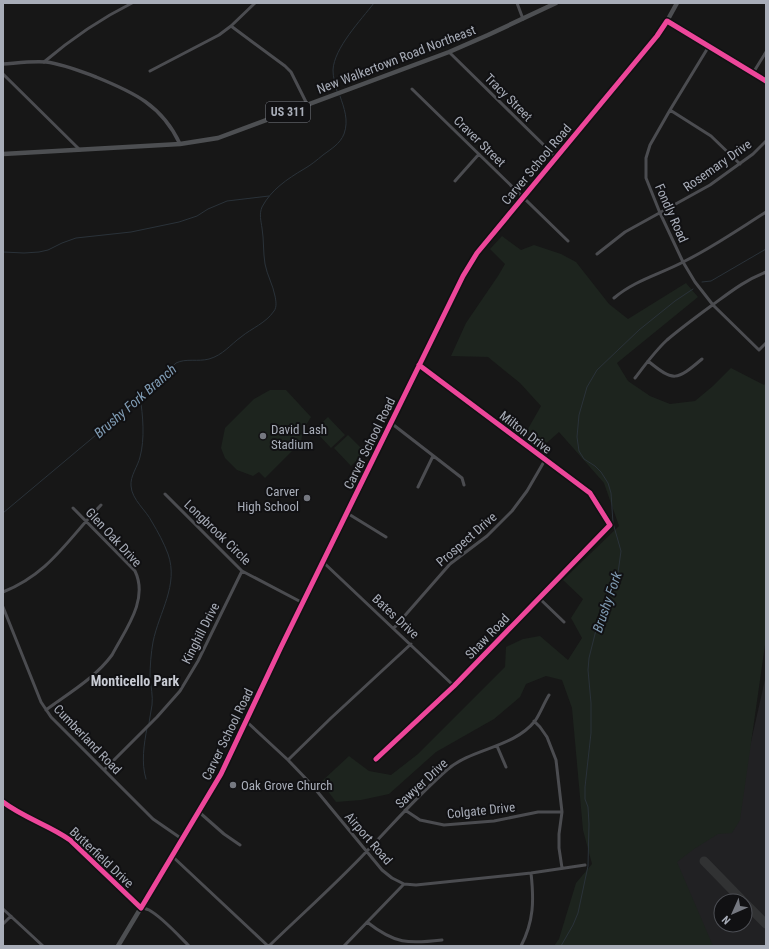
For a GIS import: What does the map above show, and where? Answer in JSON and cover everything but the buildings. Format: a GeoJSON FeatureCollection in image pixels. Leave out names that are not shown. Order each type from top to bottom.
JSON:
{"type":"FeatureCollection","features":[{"type":"Feature","properties":{"kind":"main road","name":"New Walkertown Road Northeast"},"geometry":{"type":"LineString","coordinates":[[3,154],[180,144],[218,138],[449,52],[556,3]]}},
{"type":"Feature","properties":{"kind":"main road","name":"Carver School Road"},"geometry":{"type":"LineString","coordinates":[[118,946],[221,774],[390,423],[466,270],[477,253],[522,197],[647,48],[667,21],[676,3]]}},
{"type":"Feature","properties":{"kind":"street"},"geometry":{"type":"LineString","coordinates":[[44,62],[63,46],[107,15],[132,3]]}},
{"type":"Feature","properties":{"kind":"street"},"geometry":{"type":"LineString","coordinates":[[150,71],[211,40],[231,26],[256,3]]}},
{"type":"Feature","properties":{"kind":"street"},"geometry":{"type":"LineString","coordinates":[[517,3],[523,19]]}},
{"type":"Feature","properties":{"kind":"street"},"geometry":{"type":"LineString","coordinates":[[667,21],[766,81]]}},
{"type":"Feature","properties":{"kind":"street"},"geometry":{"type":"LineString","coordinates":[[231,26],[285,66],[290,72],[307,104]]}},
{"type":"Feature","properties":{"kind":"street","name":"Fondly Road"},"geometry":{"type":"LineString","coordinates":[[709,46],[650,145],[646,165],[648,185],[683,262],[699,287],[713,305],[759,350],[766,343]]}},
{"type":"Feature","properties":{"kind":"street","name":"Tracy Street"},"geometry":{"type":"LineString","coordinates":[[449,52],[556,158]]}},
{"type":"Feature","properties":{"kind":"street"},"geometry":{"type":"LineString","coordinates":[[753,73],[766,52]]}},
{"type":"Feature","properties":{"kind":"street"},"geometry":{"type":"LineString","coordinates":[[3,64],[44,62],[72,68],[118,86],[137,95],[151,106],[162,117],[180,144]]}},
{"type":"Feature","properties":{"kind":"street"},"geometry":{"type":"LineString","coordinates":[[3,74],[81,150]]}},
{"type":"Feature","properties":{"kind":"street","name":"Craver Street"},"geometry":{"type":"LineString","coordinates":[[412,89],[568,241]]}},
{"type":"Feature","properties":{"kind":"street"},"geometry":{"type":"LineString","coordinates":[[670,110],[711,136],[740,164]]}},
{"type":"Feature","properties":{"kind":"street","name":"Rosemary Drive"},"geometry":{"type":"LineString","coordinates":[[597,254],[625,232],[698,193],[740,164],[766,141]]}},
{"type":"Feature","properties":{"kind":"street"},"geometry":{"type":"LineString","coordinates":[[455,181],[479,154]]}},
{"type":"Feature","properties":{"kind":"street"},"geometry":{"type":"LineString","coordinates":[[614,298],[628,287],[683,262],[766,212]]}},
{"type":"Feature","properties":{"kind":"street"},"geometry":{"type":"LineString","coordinates":[[635,378],[667,340],[744,282],[766,272]]}},
{"type":"Feature","properties":{"kind":"street"},"geometry":{"type":"LineString","coordinates":[[648,361],[661,372],[671,377],[682,375],[702,359]]}},
{"type":"Feature","properties":{"kind":"street","name":"Milton Drive"},"geometry":{"type":"LineString","coordinates":[[419,365],[590,494],[610,525]]}},
{"type":"Feature","properties":{"kind":"street"},"geometry":{"type":"LineString","coordinates":[[390,423],[462,478],[464,485]]}},
{"type":"Feature","properties":{"kind":"street"},"geometry":{"type":"LineString","coordinates":[[418,487],[433,456]]}},
{"type":"Feature","properties":{"kind":"street","name":"Prospect Drive"},"geometry":{"type":"LineString","coordinates":[[394,628],[450,564],[487,536],[512,511],[527,491],[545,460]]}},
{"type":"Feature","properties":{"kind":"street","name":"Longbrook Circle"},"geometry":{"type":"LineString","coordinates":[[165,494],[242,571],[303,603]]}},
{"type":"Feature","properties":{"kind":"street"},"geometry":{"type":"LineString","coordinates":[[3,592],[18,586],[40,571],[56,557],[101,505]]}},
{"type":"Feature","properties":{"kind":"street","name":"Glen Oak Drive"},"geometry":{"type":"LineString","coordinates":[[46,710],[92,677],[107,661],[116,648],[139,602],[140,587],[138,578],[134,571],[73,508]]}},
{"type":"Feature","properties":{"kind":"street"},"geometry":{"type":"LineString","coordinates":[[347,513],[386,537]]}},
{"type":"Feature","properties":{"kind":"street","name":"Shaw Road"},"geometry":{"type":"LineString","coordinates":[[376,759],[454,686],[610,525]]}},
{"type":"Feature","properties":{"kind":"street","name":"Bates Drive"},"geometry":{"type":"LineString","coordinates":[[323,562],[454,686]]}},
{"type":"Feature","properties":{"kind":"street","name":"Kinghill Drive"},"geometry":{"type":"LineString","coordinates":[[104,770],[180,691],[198,661],[242,571]]}},
{"type":"Feature","properties":{"kind":"street"},"geometry":{"type":"LineString","coordinates":[[539,598],[564,622]]}},
{"type":"Feature","properties":{"kind":"street","name":"Cumberland Road"},"geometry":{"type":"LineString","coordinates":[[3,607],[46,710],[61,728],[153,819],[182,839]]}},
{"type":"Feature","properties":{"kind":"street"},"geometry":{"type":"LineString","coordinates":[[288,760],[411,644]]}},
{"type":"Feature","properties":{"kind":"street","name":"Sawyer Drive"},"geometry":{"type":"LineString","coordinates":[[269,946],[366,852],[405,810],[439,777],[458,762],[474,754],[497,746],[524,731],[534,721],[549,695]]}},
{"type":"Feature","properties":{"kind":"street","name":"Airport Road"},"geometry":{"type":"LineString","coordinates":[[246,720],[311,784],[366,852],[386,874],[404,884],[427,885],[585,865]]}},
{"type":"Feature","properties":{"kind":"street"},"geometry":{"type":"LineString","coordinates":[[534,721],[543,730],[554,752],[562,812],[559,834],[559,848],[562,868]]}},
{"type":"Feature","properties":{"kind":"street"},"geometry":{"type":"LineString","coordinates":[[497,746],[506,767]]}},
{"type":"Feature","properties":{"kind":"street","name":"Butterfield Drive"},"geometry":{"type":"LineString","coordinates":[[3,802],[62,834],[70,840],[141,908],[148,909],[157,916],[189,946]]}},
{"type":"Feature","properties":{"kind":"street","name":"Colgate Drive"},"geometry":{"type":"LineString","coordinates":[[405,810],[413,816],[426,822],[444,825],[494,821],[538,812],[562,812]]}},
{"type":"Feature","properties":{"kind":"street"},"geometry":{"type":"LineString","coordinates":[[199,812],[224,834],[240,845]]}},
{"type":"Feature","properties":{"kind":"street"},"geometry":{"type":"LineString","coordinates":[[172,856],[269,946]]}},
{"type":"Feature","properties":{"kind":"street"},"geometry":{"type":"LineString","coordinates":[[521,946],[529,925],[533,906],[531,873]]}},
{"type":"Feature","properties":{"kind":"street"},"geometry":{"type":"LineString","coordinates":[[344,946],[404,884]]}},
{"type":"Feature","properties":{"kind":"street"},"geometry":{"type":"LineString","coordinates":[[3,909],[43,946]]}},
{"type":"Feature","properties":{"kind":"street"},"geometry":{"type":"LineString","coordinates":[[3,924],[11,916]]}},
{"type":"Feature","properties":{"kind":"street"},"geometry":{"type":"LineString","coordinates":[[367,922],[386,936],[400,941],[416,943],[442,940]]}},
{"type":"Feature","properties":{"kind":"shaded area"},"geometry":{"type":"Polygon","coordinates":[[[502,236],[521,250],[534,245],[561,254],[576,262],[609,304],[628,319],[686,283],[698,297],[617,363],[628,381],[650,396],[670,404],[695,401],[731,368],[764,385],[766,383],[766,638],[740,820],[732,833],[718,834],[677,862],[713,946],[554,946],[559,939],[576,883],[592,864],[583,830],[572,708],[562,680],[546,676],[526,684],[520,697],[494,719],[436,752],[389,794],[361,800],[336,802],[321,782],[349,756],[369,771],[391,775],[418,754],[505,667],[506,647],[523,639],[540,636],[568,660],[582,638],[571,618],[583,599],[563,580],[619,526],[604,483],[559,432],[541,448],[525,434],[541,406],[520,383],[488,357],[451,356],[466,323],[505,264],[490,249],[502,236]]]}},
{"type":"Feature","properties":{"kind":"shaded area","name":"David Lash Stadium"},"geometry":{"type":"Polygon","coordinates":[[[270,390],[286,390],[311,417],[303,430],[301,442],[265,478],[259,472],[253,476],[237,470],[225,458],[221,448],[225,428],[254,399],[270,390]]]}},
{"type":"Feature","properties":{"kind":"shaded area"},"geometry":{"type":"Polygon","coordinates":[[[328,417],[345,435],[331,448],[314,430],[328,417]]]}},
{"type":"Feature","properties":{"kind":"shaded area"},"geometry":{"type":"Polygon","coordinates":[[[348,435],[365,452],[351,466],[334,448],[348,435]]]}},
{"type":"Feature","properties":{"kind":"shaded area"},"geometry":{"type":"Polygon","coordinates":[[[766,675],[766,946],[708,946],[673,914],[667,837],[737,804],[766,675]]]}},
{"type":"Feature","properties":{"kind":"waterway","name":"Brushy Fork Branch"},"geometry":{"type":"LineString","coordinates":[[337,91],[333,70],[338,53],[349,35],[374,3]]}},
{"type":"Feature","properties":{"kind":"waterway","name":"Brushy Fork Branch"},"geometry":{"type":"LineString","coordinates":[[3,513],[121,414],[176,363],[205,360],[214,357],[271,315],[275,309],[276,302],[265,264],[263,232],[260,218],[261,210],[270,195],[280,185],[314,162],[340,141],[344,134],[346,124],[340,96]]}},
{"type":"Feature","properties":{"kind":"waterway"},"geometry":{"type":"LineString","coordinates":[[3,252],[39,252],[48,250],[76,238],[131,232],[179,222],[197,216],[208,209],[227,201],[269,196]]}},
{"type":"Feature","properties":{"kind":"waterway","name":"Brushy Fork"},"geometry":{"type":"LineString","coordinates":[[702,282],[711,281],[766,249]]}},
{"type":"Feature","properties":{"kind":"waterway","name":"Brushy Fork"},"geometry":{"type":"LineString","coordinates":[[561,946],[578,913],[588,866],[589,824],[588,807],[585,799],[585,787],[591,733],[591,703],[588,670],[589,658],[597,626],[618,573],[621,551],[613,523],[611,493],[608,483],[601,472],[584,459],[579,451],[577,437],[579,415],[587,387],[597,370],[639,330],[675,301],[693,289]]}},
{"type":"Feature","properties":{"kind":"waterway"},"geometry":{"type":"LineString","coordinates":[[140,397],[143,419],[143,443],[131,486],[134,496],[159,534],[165,546],[171,565],[170,588],[152,646],[150,678],[152,702],[149,723]]}},
{"type":"Feature","properties":{"kind":"waterway"},"geometry":{"type":"LineString","coordinates":[[146,779],[143,760],[147,728]]}},
{"type":"Feature","properties":{"kind":"taxiway"},"geometry":{"type":"LineString","coordinates":[[704,861],[735,893]]}},
{"type":"Feature","properties":{"kind":"taxiway"},"geometry":{"type":"LineString","coordinates":[[753,911],[766,924]]}},
{"type":"Feature","properties":{"kind":"cycle path"},"geometry":{"type":"LineString","coordinates":[[3,802],[19,813],[54,830],[70,840],[141,908],[221,774],[281,647],[463,276],[477,253],[657,36],[667,21],[766,81]]}},
{"type":"Feature","properties":{"kind":"cycle path"},"geometry":{"type":"LineString","coordinates":[[376,759],[454,686],[610,525],[590,493],[419,365]]}},
{"type":"Feature","properties":{"kind":"place","name":"David Lash Stadium"},"geometry":{"type":"Point","coordinates":[263,436]}},
{"type":"Feature","properties":{"kind":"place","name":"Carver High School"},"geometry":{"type":"Point","coordinates":[307,498]}},
{"type":"Feature","properties":{"kind":"place","name":"Oak Grove Church"},"geometry":{"type":"Point","coordinates":[233,785]}},
{"type":"Feature","properties":{"kind":"district","name":"Monticello Park"},"geometry":{"type":"Point","coordinates":[135,681]}}]}
